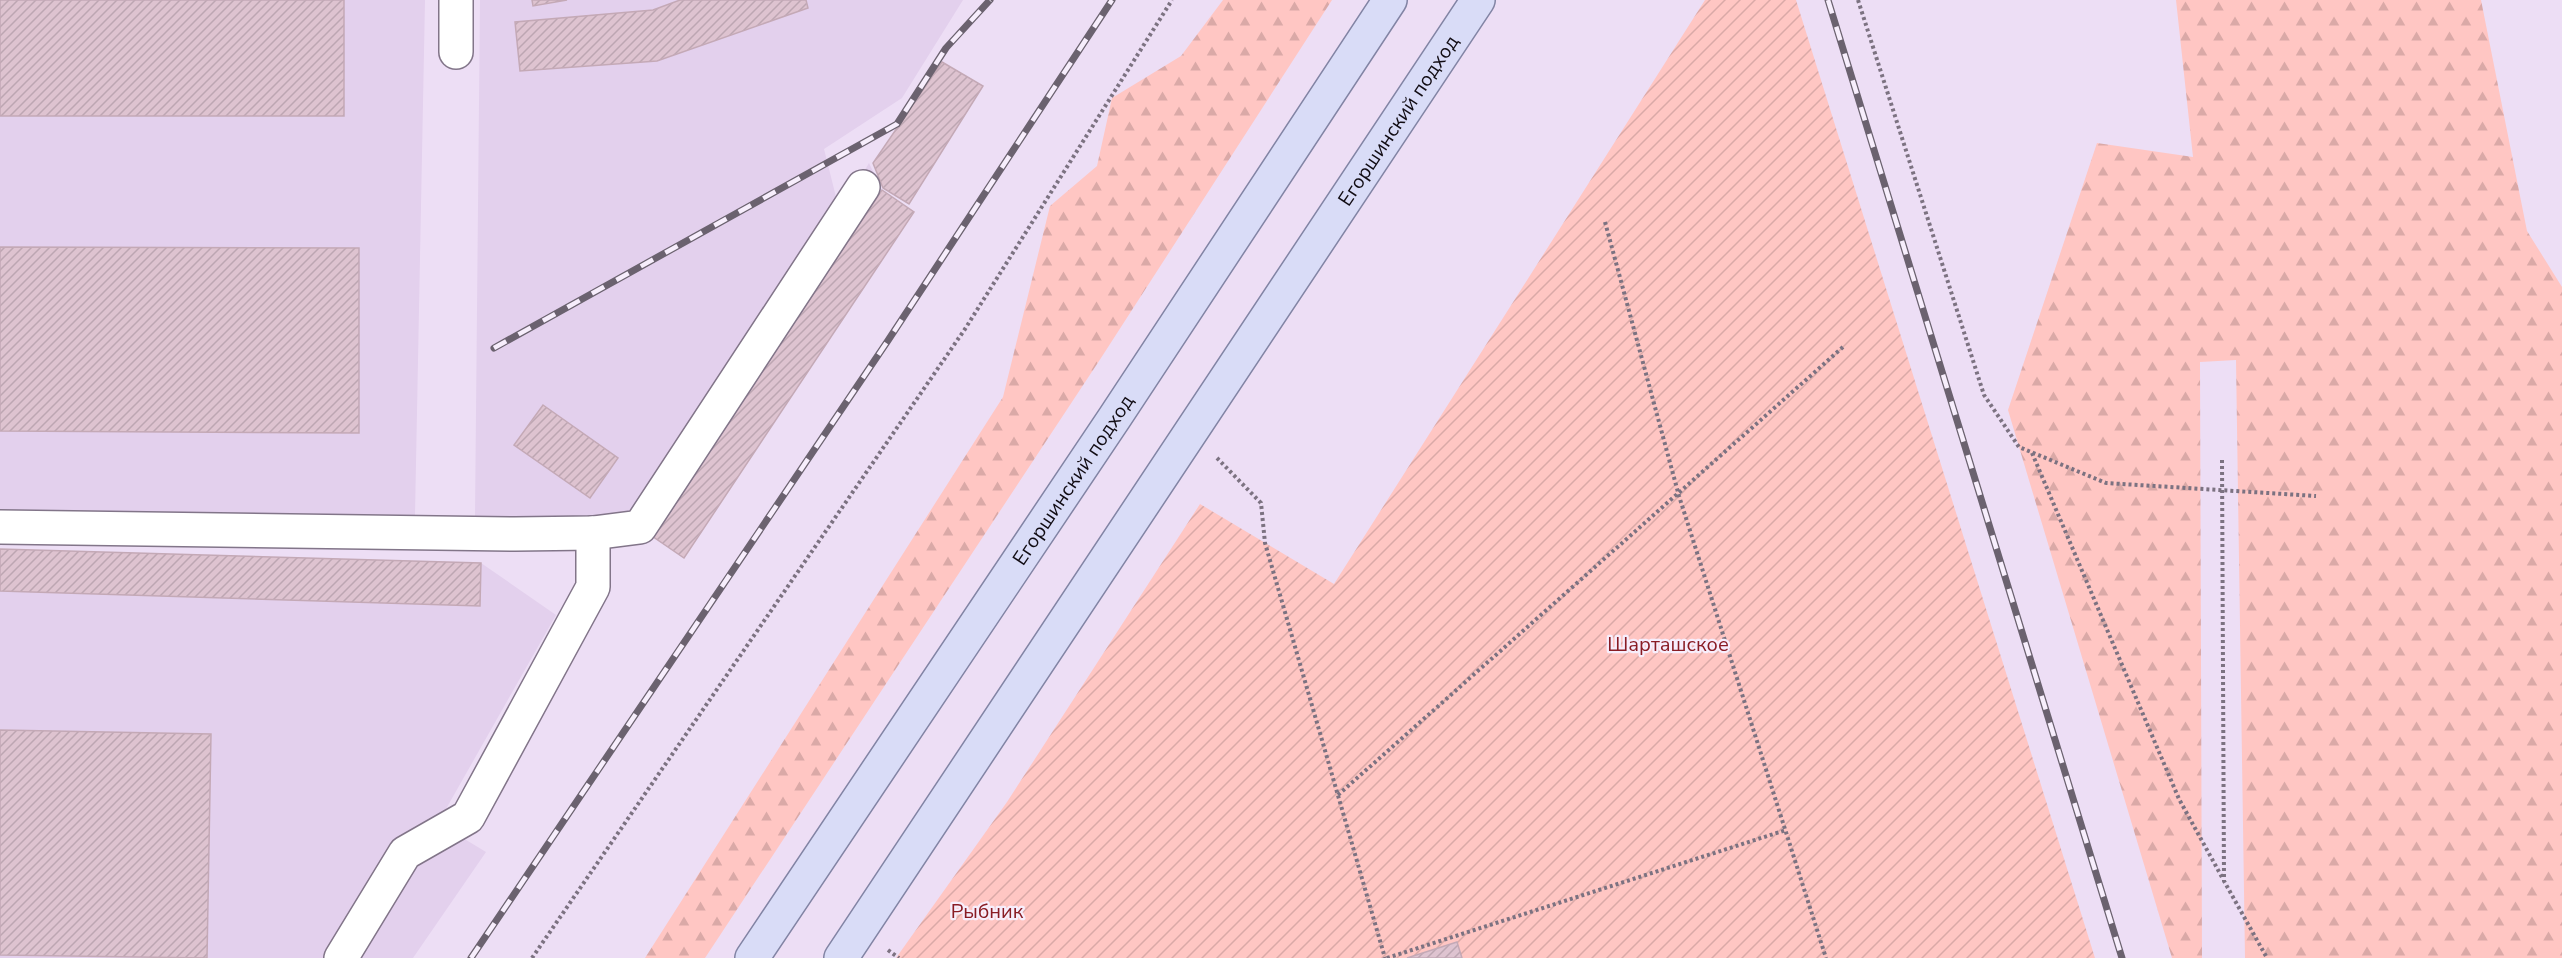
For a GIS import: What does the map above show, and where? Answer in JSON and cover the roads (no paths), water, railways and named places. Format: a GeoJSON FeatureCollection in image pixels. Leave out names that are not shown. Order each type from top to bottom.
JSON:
{"type":"FeatureCollection","features":[{"type":"Feature","properties":{"kind":"main road","name":"Егоршинский подход"},"geometry":{"type":"LineString","coordinates":[[752,958],[1115,417],[1390,0]]}},
{"type":"Feature","properties":{"kind":"main road","name":"Егоршинский подход"},"geometry":{"type":"LineString","coordinates":[[841,958],[1478,0]]}},
{"type":"Feature","properties":{"kind":"lane"},"geometry":{"type":"LineString","coordinates":[[456,0],[456,52]]}},
{"type":"Feature","properties":{"kind":"lane"},"geometry":{"type":"LineString","coordinates":[[0,527],[593,533],[640,527],[863,187]]}},
{"type":"Feature","properties":{"kind":"lane"},"geometry":{"type":"LineString","coordinates":[[342,958],[405,853],[468,817],[593,587],[593,533]]}},
{"type":"Feature","properties":{"kind":"railway"},"geometry":{"type":"LineString","coordinates":[[494,348],[897,124],[946,48],[990,0]]}},
{"type":"Feature","properties":{"kind":"railway"},"geometry":{"type":"LineString","coordinates":[[471,958],[887,342],[1112,0]]}},
{"type":"Feature","properties":{"kind":"railway"},"geometry":{"type":"LineString","coordinates":[[1828,0],[2122,958]]}},
{"type":"Feature","properties":{"kind":"park label","name":"Шарташское"},"geometry":{"type":"Point","coordinates":[1668,644]}},
{"type":"Feature","properties":{"kind":"park label","name":"Рыбник"},"geometry":{"type":"Point","coordinates":[987,911]}}]}
